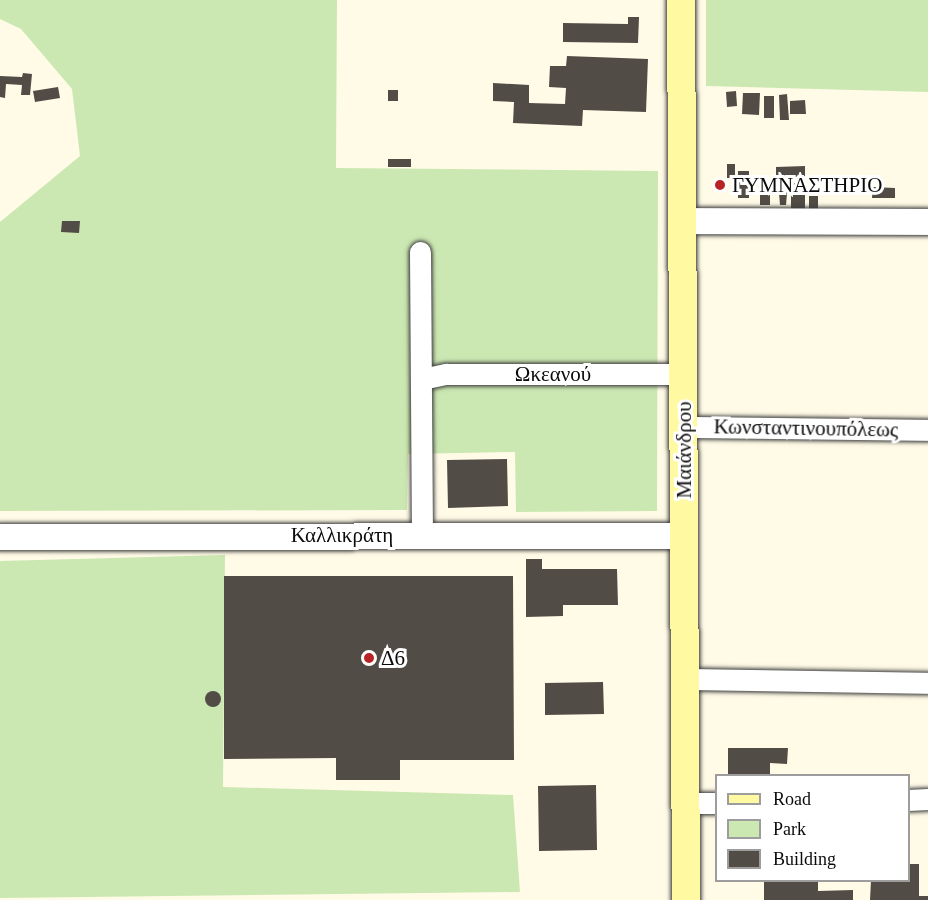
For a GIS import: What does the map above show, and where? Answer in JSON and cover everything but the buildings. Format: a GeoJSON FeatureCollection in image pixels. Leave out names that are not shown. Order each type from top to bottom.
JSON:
{"type":"FeatureCollection","features":[{"type":"Feature","properties":{"kind":"main road","name":"Μαιάνδρου"},"geometry":{"type":"LineString","coordinates":[[681,0],[686,900]]}},
{"type":"Feature","properties":{"kind":"street"},"geometry":{"type":"LineString","coordinates":[[683,221],[928,222]]}},
{"type":"Feature","properties":{"kind":"street"},"geometry":{"type":"LineString","coordinates":[[420,252],[422,534]]}},
{"type":"Feature","properties":{"kind":"street","name":"Ωκεανού"},"geometry":{"type":"LineString","coordinates":[[422,379],[446,374],[684,374]]}},
{"type":"Feature","properties":{"kind":"street","name":"Κωνσταντινουπόλεως"},"geometry":{"type":"LineString","coordinates":[[684,426],[928,430]]}},
{"type":"Feature","properties":{"kind":"street","name":"Καλλικράτη"},"geometry":{"type":"LineString","coordinates":[[0,537],[422,534],[684,536]]}},
{"type":"Feature","properties":{"kind":"street"},"geometry":{"type":"LineString","coordinates":[[684,679],[928,683]]}},
{"type":"Feature","properties":{"kind":"street"},"geometry":{"type":"LineString","coordinates":[[910,800],[928,800]]}},
{"type":"Feature","properties":{"kind":"street"},"geometry":{"type":"LineString","coordinates":[[684,803],[715,802]]}},
{"type":"Feature","properties":{"kind":"green space"},"geometry":{"type":"Polygon","coordinates":[[[0,0],[337,0],[336,168],[658,171],[657,511],[516,512],[515,452],[408,454],[407,510],[0,511],[0,222],[80,156],[72,89],[21,29],[0,19],[0,0]]]}},
{"type":"Feature","properties":{"kind":"green space"},"geometry":{"type":"Polygon","coordinates":[[[706,0],[928,0],[928,92],[706,86],[706,0]]]}},
{"type":"Feature","properties":{"kind":"green space"},"geometry":{"type":"Polygon","coordinates":[[[225,555],[223,787],[513,795],[520,892],[0,898],[0,561],[225,555]]]}},
{"type":"Feature","properties":{"kind":"place","name":"ΓΥΜΝΑΣΤΗΡΙΟ"},"geometry":{"type":"Point","coordinates":[720,185]}},
{"type":"Feature","properties":{"kind":"place","name":"Δ6"},"geometry":{"type":"Point","coordinates":[369,658]}}]}
